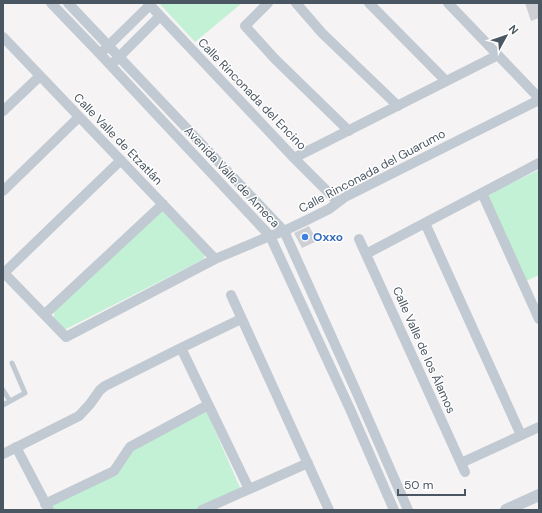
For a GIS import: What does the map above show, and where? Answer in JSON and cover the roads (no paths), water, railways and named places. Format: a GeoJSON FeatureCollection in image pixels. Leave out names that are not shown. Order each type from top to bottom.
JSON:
{"type":"FeatureCollection","features":[{"type":"Feature","properties":{"kind":"street","name":"Avenida Valle de Ameca"},"geometry":{"type":"LineString","coordinates":[[51,3],[270,236],[350,409],[394,510]]}},
{"type":"Feature","properties":{"kind":"street","name":"Avenida Valle de Ameca"},"geometry":{"type":"LineString","coordinates":[[68,3],[284,231],[408,510]]}},
{"type":"Feature","properties":{"kind":"street"},"geometry":{"type":"LineString","coordinates":[[268,3],[245,26],[275,59],[349,130]]}},
{"type":"Feature","properties":{"kind":"street"},"geometry":{"type":"LineString","coordinates":[[296,3],[322,33],[398,106]]}},
{"type":"Feature","properties":{"kind":"street"},"geometry":{"type":"LineString","coordinates":[[369,3],[446,81]]}},
{"type":"Feature","properties":{"kind":"street"},"geometry":{"type":"LineString","coordinates":[[448,3],[539,99]]}},
{"type":"Feature","properties":{"kind":"street"},"geometry":{"type":"LineString","coordinates":[[100,54],[149,4]]}},
{"type":"Feature","properties":{"kind":"street","name":"Calle Rinconada del Encino"},"geometry":{"type":"LineString","coordinates":[[149,4],[294,158],[338,202]]}},
{"type":"Feature","properties":{"kind":"street"},"geometry":{"type":"LineString","coordinates":[[110,65],[160,16]]}},
{"type":"Feature","properties":{"kind":"street","name":"Calle Valle de Etzatlán"},"geometry":{"type":"LineString","coordinates":[[3,37],[215,259]]}},
{"type":"Feature","properties":{"kind":"street"},"geometry":{"type":"LineString","coordinates":[[294,158],[498,55]]}},
{"type":"Feature","properties":{"kind":"street"},"geometry":{"type":"LineString","coordinates":[[3,111],[40,76]]}},
{"type":"Feature","properties":{"kind":"street","name":"Calle Rinconada del Guarumo"},"geometry":{"type":"LineString","coordinates":[[45,314],[66,337],[215,259],[284,231],[323,212],[352,194],[539,99]]}},
{"type":"Feature","properties":{"kind":"street"},"geometry":{"type":"LineString","coordinates":[[3,191],[79,117]]}},
{"type":"Feature","properties":{"kind":"street"},"geometry":{"type":"LineString","coordinates":[[121,160],[4,272],[45,314],[163,204]]}},
{"type":"Feature","properties":{"kind":"street"},"geometry":{"type":"LineString","coordinates":[[366,254],[539,163]]}},
{"type":"Feature","properties":{"kind":"street"},"geometry":{"type":"LineString","coordinates":[[482,193],[539,319]]}},
{"type":"Feature","properties":{"kind":"street"},"geometry":{"type":"LineString","coordinates":[[425,223],[521,435],[539,427]]}},
{"type":"Feature","properties":{"kind":"street","name":"Calle Valle de los Álamos"},"geometry":{"type":"LineString","coordinates":[[359,239],[463,467],[521,435]]}},
{"type":"Feature","properties":{"kind":"street"},"geometry":{"type":"LineString","coordinates":[[231,295],[329,510]]}},
{"type":"Feature","properties":{"kind":"street"},"geometry":{"type":"LineString","coordinates":[[3,454],[79,416],[105,386],[242,319]]}},
{"type":"Feature","properties":{"kind":"street"},"geometry":{"type":"LineString","coordinates":[[181,348],[248,489]]}},
{"type":"Feature","properties":{"kind":"street"},"geometry":{"type":"LineString","coordinates":[[16,447],[47,507],[114,471],[130,447],[208,406]]}},
{"type":"Feature","properties":{"kind":"street"},"geometry":{"type":"LineString","coordinates":[[202,510],[308,463]]}},
{"type":"Feature","properties":{"kind":"street"},"geometry":{"type":"LineString","coordinates":[[506,510],[539,495]]}},
{"type":"Feature","properties":{"kind":"lane"},"geometry":{"type":"LineString","coordinates":[[3,405],[25,393],[12,363]]}},
{"type":"Feature","properties":{"kind":"lane"},"geometry":{"type":"LineString","coordinates":[[3,390],[10,401]]}},
{"type":"Feature","properties":{"kind":"place","name":"Oxxo"},"geometry":{"type":"Point","coordinates":[305,237]}}]}
